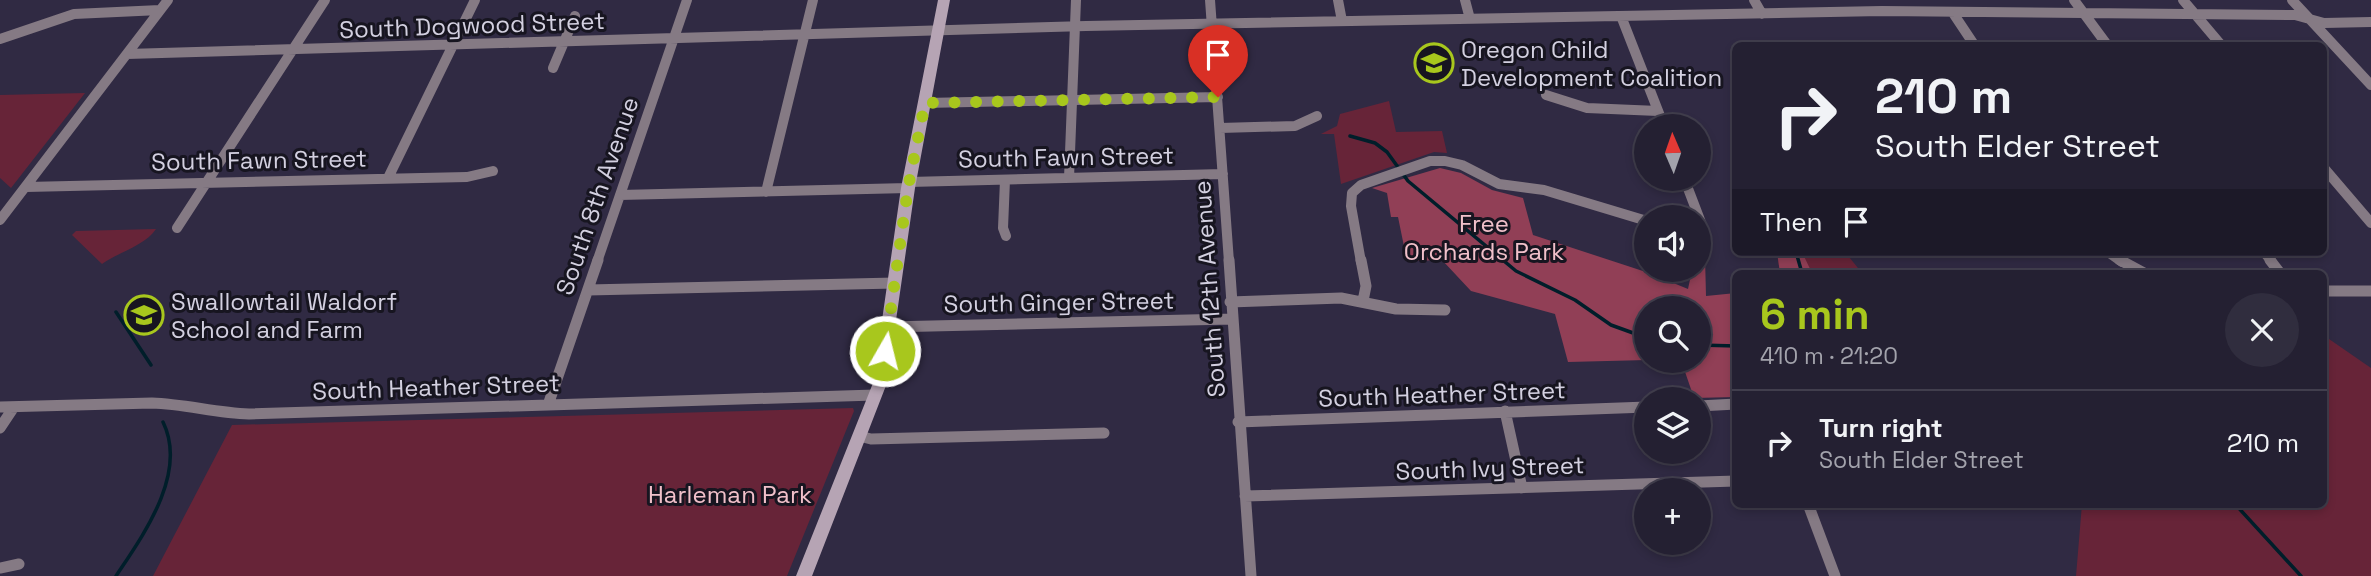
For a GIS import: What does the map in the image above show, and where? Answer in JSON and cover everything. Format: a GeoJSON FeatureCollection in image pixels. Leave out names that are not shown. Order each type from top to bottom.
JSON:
{"type":"FeatureCollection","features":[{"type":"Feature","properties":{"kind":"main road"},"geometry":{"type":"LineString","coordinates":[[804,576],[875,396],[909,185],[944,0]]}},
{"type":"Feature","properties":{"kind":"street"},"geometry":{"type":"LineString","coordinates":[[0,220],[168,0]]}},
{"type":"Feature","properties":{"kind":"street"},"geometry":{"type":"LineString","coordinates":[[177,228],[290,50],[325,0]]}},
{"type":"Feature","properties":{"kind":"street"},"geometry":{"type":"LineString","coordinates":[[388,178],[475,0]]}},
{"type":"Feature","properties":{"kind":"street","name":"South 8th Avenue"},"geometry":{"type":"LineString","coordinates":[[548,405],[687,0]]}},
{"type":"Feature","properties":{"kind":"street"},"geometry":{"type":"LineString","coordinates":[[766,192],[813,0]]}},
{"type":"Feature","properties":{"kind":"street"},"geometry":{"type":"LineString","coordinates":[[1069,178],[1076,0]]}},
{"type":"Feature","properties":{"kind":"street","name":"South 12th Avenue"},"geometry":{"type":"LineString","coordinates":[[1210,0],[1251,576]]}},
{"type":"Feature","properties":{"kind":"street"},"geometry":{"type":"LineString","coordinates":[[1338,0],[1342,21]]}},
{"type":"Feature","properties":{"kind":"street"},"geometry":{"type":"LineString","coordinates":[[1465,0],[1470,19]]}},
{"type":"Feature","properties":{"kind":"street"},"geometry":{"type":"LineString","coordinates":[[1754,0],[1762,14]]}},
{"type":"Feature","properties":{"kind":"street"},"geometry":{"type":"LineString","coordinates":[[2074,0],[2105,42]]}},
{"type":"Feature","properties":{"kind":"street"},"geometry":{"type":"LineString","coordinates":[[2183,0],[2219,42]]}},
{"type":"Feature","properties":{"kind":"street"},"geometry":{"type":"LineString","coordinates":[[2292,0],[2371,85]]}},
{"type":"Feature","properties":{"kind":"street"},"geometry":{"type":"LineString","coordinates":[[0,39],[74,15],[100,11],[160,10]]}},
{"type":"Feature","properties":{"kind":"street","name":"South Dogwood Street"},"geometry":{"type":"LineString","coordinates":[[127,54],[451,47],[674,36],[1621,16],[2082,11],[2196,16],[2295,15],[2324,23],[2371,22]]}},
{"type":"Feature","properties":{"kind":"street"},"geometry":{"type":"LineString","coordinates":[[1953,13],[1972,42]]}},
{"type":"Feature","properties":{"kind":"street"},"geometry":{"type":"LineString","coordinates":[[553,68],[575,16]]}},
{"type":"Feature","properties":{"kind":"street"},"geometry":{"type":"LineString","coordinates":[[1621,16],[1659,114]]}},
{"type":"Feature","properties":{"kind":"street"},"geometry":{"type":"LineString","coordinates":[[1546,95],[1587,108],[1658,111]]}},
{"type":"Feature","properties":{"kind":"street"},"geometry":{"type":"LineString","coordinates":[[925,103],[1218,97]]}},
{"type":"Feature","properties":{"kind":"street"},"geometry":{"type":"LineString","coordinates":[[1220,128],[1295,125],[1317,116]]}},
{"type":"Feature","properties":{"kind":"street"},"geometry":{"type":"LineString","coordinates":[[1363,300],[1366,286],[1351,206],[1352,193],[1361,185],[1430,161],[1455,163],[1499,184],[1544,190],[1634,217]]}},
{"type":"Feature","properties":{"kind":"street","name":"South Fawn Street"},"geometry":{"type":"LineString","coordinates":[[26,187],[467,177],[493,171]]}},
{"type":"Feature","properties":{"kind":"street"},"geometry":{"type":"LineString","coordinates":[[2327,171],[2371,223]]}},
{"type":"Feature","properties":{"kind":"street","name":"South Fawn Street"},"geometry":{"type":"LineString","coordinates":[[620,195],[1223,174]]}},
{"type":"Feature","properties":{"kind":"street"},"geometry":{"type":"LineString","coordinates":[[1005,180],[1003,228],[1006,236]]}},
{"type":"Feature","properties":{"kind":"street"},"geometry":{"type":"LineString","coordinates":[[2113,256],[2137,270]]}},
{"type":"Feature","properties":{"kind":"street"},"geometry":{"type":"LineString","coordinates":[[2267,256],[2278,270]]}},
{"type":"Feature","properties":{"kind":"street"},"geometry":{"type":"LineString","coordinates":[[587,290],[895,283]]}},
{"type":"Feature","properties":{"kind":"street"},"geometry":{"type":"LineString","coordinates":[[2327,291],[2371,290]]}},
{"type":"Feature","properties":{"kind":"street"},"geometry":{"type":"LineString","coordinates":[[1230,302],[1363,300],[1396,309],[1445,310]]}},
{"type":"Feature","properties":{"kind":"street","name":"South Ginger Street"},"geometry":{"type":"LineString","coordinates":[[888,327],[1231,319]]}},
{"type":"Feature","properties":{"kind":"street","name":"South Heather Street"},"geometry":{"type":"LineString","coordinates":[[0,407],[152,403],[177,404],[211,413],[249,414],[875,396]]}},
{"type":"Feature","properties":{"kind":"street"},"geometry":{"type":"LineString","coordinates":[[1711,405],[1732,404]]}},
{"type":"Feature","properties":{"kind":"street"},"geometry":{"type":"LineString","coordinates":[[0,428],[15,407]]}},
{"type":"Feature","properties":{"kind":"street","name":"South Heather Street"},"geometry":{"type":"LineString","coordinates":[[1238,422],[1413,418],[1432,413],[1634,407]]}},
{"type":"Feature","properties":{"kind":"street"},"geometry":{"type":"LineString","coordinates":[[1505,411],[1522,488]]}},
{"type":"Feature","properties":{"kind":"street"},"geometry":{"type":"LineString","coordinates":[[859,436],[871,439],[1104,433]]}},
{"type":"Feature","properties":{"kind":"street","name":"South Ivy Street"},"geometry":{"type":"LineString","coordinates":[[1245,496],[1732,481]]}},
{"type":"Feature","properties":{"kind":"street"},"geometry":{"type":"LineString","coordinates":[[1810,508],[1835,576]]}},
{"type":"Feature","properties":{"kind":"street"},"geometry":{"type":"LineString","coordinates":[[0,568],[19,564]]}},
{"type":"Feature","properties":{"kind":"green space"},"geometry":{"type":"Polygon","coordinates":[[[85,93],[11,188],[0,178],[0,95],[85,93]]]}},
{"type":"Feature","properties":{"kind":"green space","name":"Free Orchards Park"},"geometry":{"type":"Polygon","coordinates":[[[1389,101],[1396,132],[1442,131],[1447,153],[1434,152],[1341,184],[1334,134],[1321,134],[1337,126],[1340,114],[1389,101]]]}},
{"type":"Feature","properties":{"kind":"green space","name":"Free Orchards Park"},"geometry":{"type":"Polygon","coordinates":[[[1440,168],[1461,173],[1492,190],[1523,198],[1533,235],[1634,268],[1634,282],[1671,282],[1688,289],[1689,282],[1706,282],[1706,296],[1634,296],[1634,360],[1568,362],[1555,314],[1471,291],[1442,260],[1407,261],[1398,217],[1391,217],[1387,193],[1372,188],[1440,168]]]}},
{"type":"Feature","properties":{"kind":"green space"},"geometry":{"type":"Polygon","coordinates":[[[156,229],[139,244],[102,264],[72,235],[76,231],[156,229]]]}},
{"type":"Feature","properties":{"kind":"green space"},"geometry":{"type":"Polygon","coordinates":[[[1778,256],[1848,256],[1860,270],[1780,270],[1778,256]]]}},
{"type":"Feature","properties":{"kind":"green space"},"geometry":{"type":"Polygon","coordinates":[[[1778,256],[1804,256],[1811,270],[1780,270],[1778,256]]]}},
{"type":"Feature","properties":{"kind":"green space","name":"Free Orchards Park"},"geometry":{"type":"Polygon","coordinates":[[[1732,293],[1732,397],[1711,398],[1711,387],[1690,387],[1685,373],[1711,373],[1711,296],[1706,296],[1732,293]]]}},
{"type":"Feature","properties":{"kind":"green space"},"geometry":{"type":"Polygon","coordinates":[[[2327,339],[2371,368],[2371,576],[2076,576],[2082,508],[2327,508],[2327,339]]]}},
{"type":"Feature","properties":{"kind":"green space","name":"Harleman Park"},"geometry":{"type":"Polygon","coordinates":[[[853,408],[787,576],[153,576],[232,425],[853,408]]]}},
{"type":"Feature","properties":{"kind":"waterway"},"geometry":{"type":"LineString","coordinates":[[1350,136],[1375,143],[1387,152],[1408,181],[1516,271],[1575,300],[1611,325],[1634,333]]}},
{"type":"Feature","properties":{"kind":"waterway"},"geometry":{"type":"LineString","coordinates":[[1797,256],[1801,270]]}},
{"type":"Feature","properties":{"kind":"waterway"},"geometry":{"type":"LineString","coordinates":[[116,312],[151,365]]}},
{"type":"Feature","properties":{"kind":"waterway"},"geometry":{"type":"LineString","coordinates":[[1711,345],[1732,346]]}},
{"type":"Feature","properties":{"kind":"waterway"},"geometry":{"type":"LineString","coordinates":[[116,576],[150,522],[166,482],[170,462],[169,442],[163,422]]}},
{"type":"Feature","properties":{"kind":"waterway"},"geometry":{"type":"LineString","coordinates":[[2239,508],[2301,576]]}},
{"type":"Feature","properties":{"kind":"place","name":"Oregon Child Development Coalition"},"geometry":{"type":"Point","coordinates":[1434,63]}},
{"type":"Feature","properties":{"kind":"place","name":"Swallowtail Waldorf School and Farm"},"geometry":{"type":"Point","coordinates":[144,315]}},
{"type":"Feature","properties":{"kind":"route"},"geometry":{"type":"LineString","coordinates":[[885,351],[908,188],[925,103],[1218,97]]}}]}
